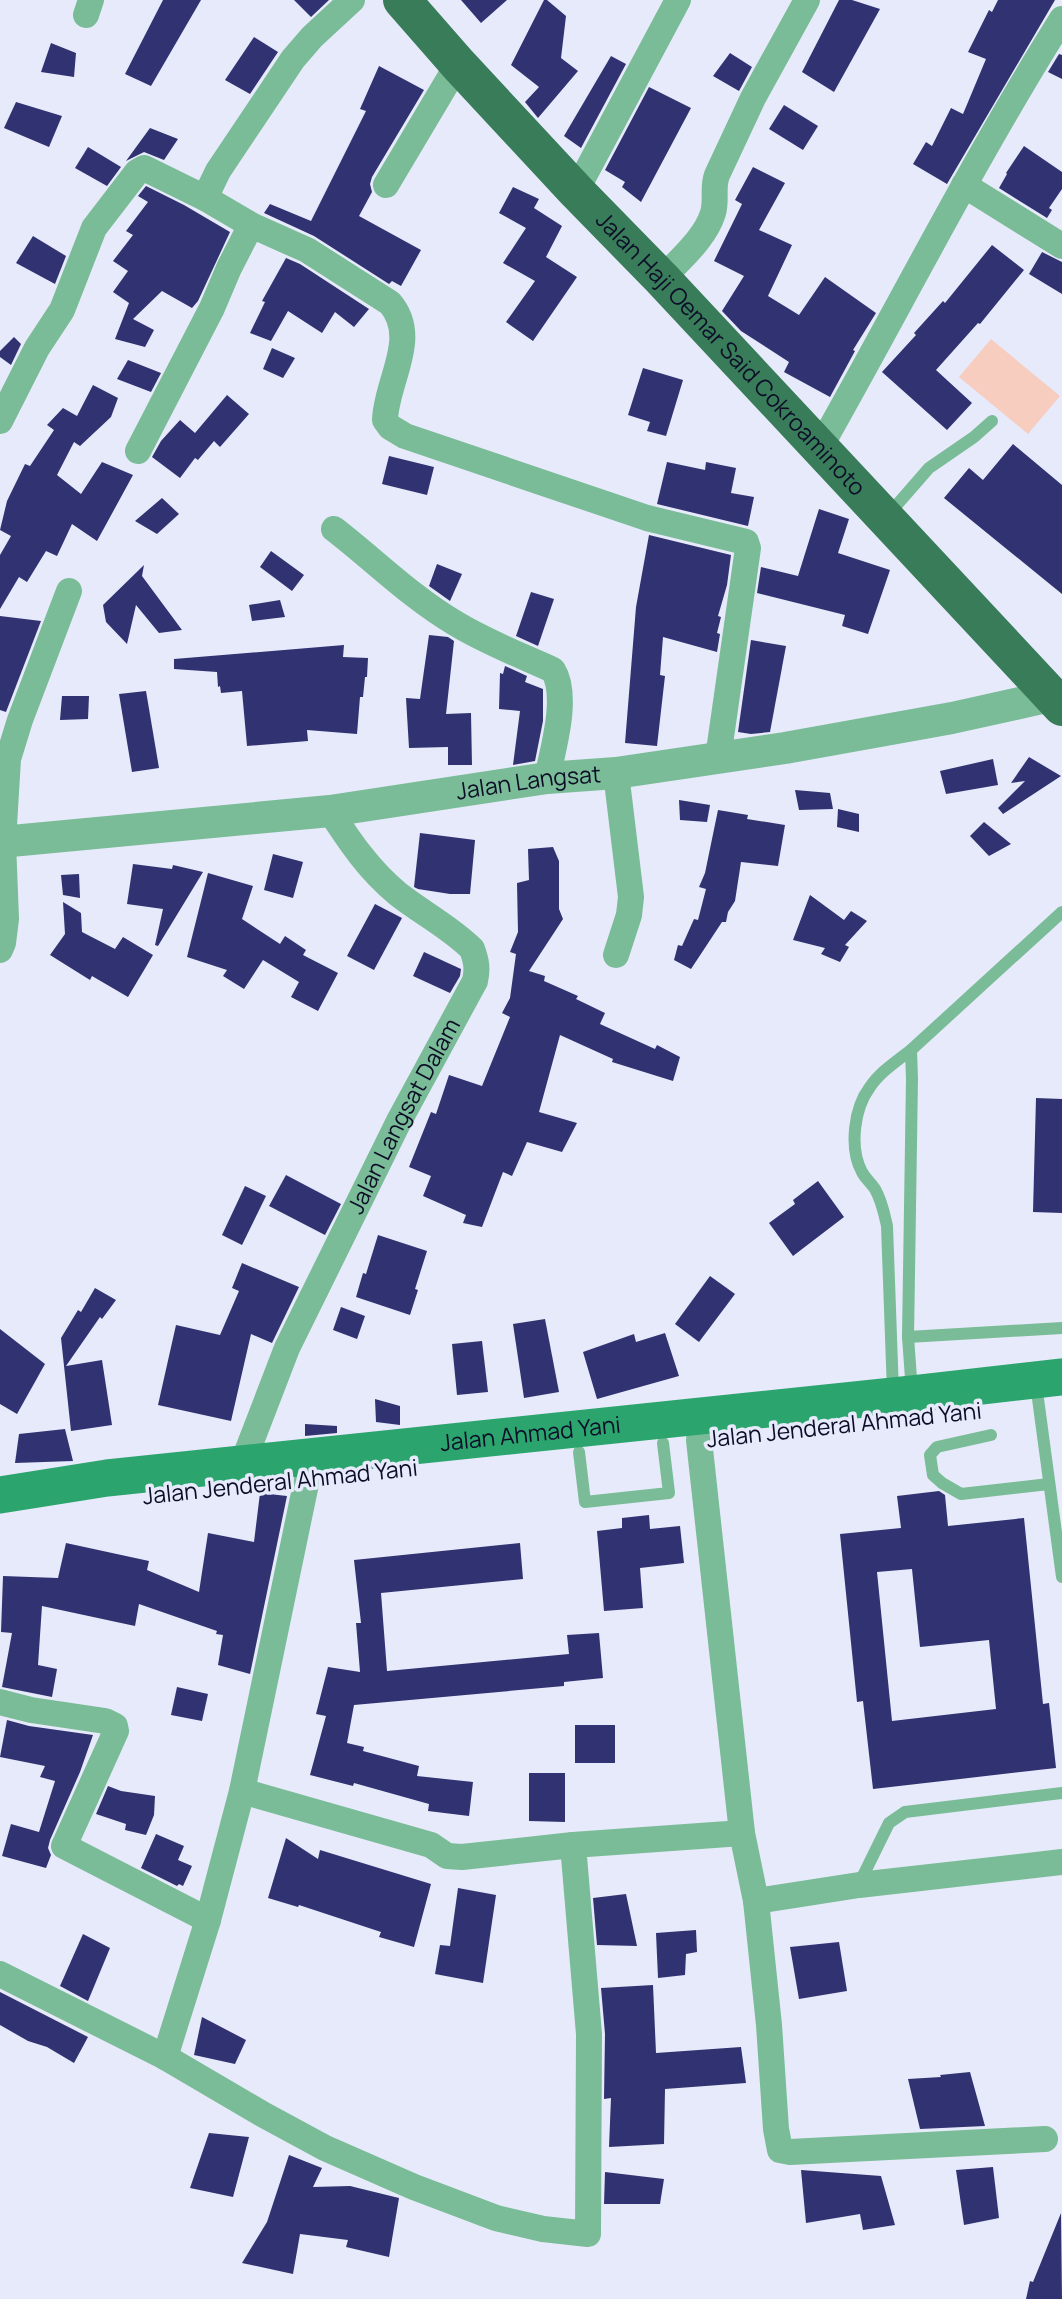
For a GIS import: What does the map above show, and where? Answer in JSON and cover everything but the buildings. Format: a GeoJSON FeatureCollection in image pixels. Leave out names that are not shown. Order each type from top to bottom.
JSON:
{"type":"FeatureCollection","features":[{"type":"Feature","properties":{"kind":"highway","name":"Jalan Haji Oemar Said Cokroaminoto"},"geometry":{"type":"LineString","coordinates":[[402,0],[576,191],[662,279],[1057,702]]}},
{"type":"Feature","properties":{"kind":"main road","name":"Jalan Ahmad Yani"},"geometry":{"type":"LineString","coordinates":[[0,1495],[107,1478],[902,1395],[988,1410],[1050,1390]]}},
{"type":"Feature","properties":{"kind":"main road","name":"Jalan Jenderal Ahmad Yani"},"geometry":{"type":"LineString","coordinates":[[0,1518],[108,1499],[988,1410]]}},
{"type":"Feature","properties":{"kind":"street"},"geometry":{"type":"LineString","coordinates":[[205,198],[218,171],[293,59],[312,37],[352,0]]}},
{"type":"Feature","properties":{"kind":"street"},"geometry":{"type":"LineString","coordinates":[[576,191],[678,0]]}},
{"type":"Feature","properties":{"kind":"street"},"geometry":{"type":"LineString","coordinates":[[662,279],[705,231],[714,210],[713,190],[717,175],[753,98],[807,0]]}},
{"type":"Feature","properties":{"kind":"street"},"geometry":{"type":"LineString","coordinates":[[819,449],[878,344],[944,217],[1062,19]]}},
{"type":"Feature","properties":{"kind":"street"},"geometry":{"type":"LineString","coordinates":[[386,185],[458,64]]}},
{"type":"Feature","properties":{"kind":"street"},"geometry":{"type":"LineString","coordinates":[[0,421],[37,348],[62,310],[94,228],[137,172],[144,169],[205,198],[251,225],[307,250],[382,297],[396,310],[403,325],[403,337],[385,408],[385,420],[390,427],[405,436],[647,518],[746,542],[748,548],[718,758]]}},
{"type":"Feature","properties":{"kind":"street"},"geometry":{"type":"LineString","coordinates":[[964,185],[1062,246]]}},
{"type":"Feature","properties":{"kind":"street"},"geometry":{"type":"LineString","coordinates":[[138,451],[163,406],[251,225]]}},
{"type":"Feature","properties":{"kind":"street"},"geometry":{"type":"LineString","coordinates":[[334,529],[414,594],[454,622],[486,640],[553,670],[558,679],[560,697],[547,778]]}},
{"type":"Feature","properties":{"kind":"street"},"geometry":{"type":"LineString","coordinates":[[0,950],[6,919],[2,842],[8,759],[69,591]]}},
{"type":"Feature","properties":{"kind":"street","name":"Jalan Langsat"},"geometry":{"type":"LineString","coordinates":[[2,842],[330,811],[547,778],[616,773],[785,748],[1057,702]]}},
{"type":"Feature","properties":{"kind":"street"},"geometry":{"type":"LineString","coordinates":[[616,773],[631,897],[629,915],[616,955]]}},
{"type":"Feature","properties":{"kind":"street","name":"Jalan Langsat Dalam"},"geometry":{"type":"LineString","coordinates":[[242,1465],[287,1348],[399,1121],[475,981],[477,971],[477,960],[472,948],[399,894],[370,868],[330,811]]}},
{"type":"Feature","properties":{"kind":"street"},"geometry":{"type":"LineString","coordinates":[[681,1442],[756,1901],[780,2150],[790,2152],[1045,2140]]}},
{"type":"Feature","properties":{"kind":"street"},"geometry":{"type":"LineString","coordinates":[[165,2057],[208,1920],[242,1791],[307,1479]]}},
{"type":"Feature","properties":{"kind":"street"},"geometry":{"type":"LineString","coordinates":[[0,1702],[31,1710],[106,1721],[115,1726],[116,1731],[64,1846],[208,1920]]}},
{"type":"Feature","properties":{"kind":"street"},"geometry":{"type":"LineString","coordinates":[[242,1791],[431,1845],[447,1856],[462,1857],[573,1845],[743,1833]]}},
{"type":"Feature","properties":{"kind":"street"},"geometry":{"type":"LineString","coordinates":[[0,1974],[165,2057],[325,2148],[414,2187],[496,2218],[531,2227],[589,2234],[589,2034],[573,1845]]}},
{"type":"Feature","properties":{"kind":"street"},"geometry":{"type":"LineString","coordinates":[[756,1901],[859,1885],[1062,1862]]}},
{"type":"Feature","properties":{"kind":"lane"},"geometry":{"type":"LineString","coordinates":[[886,518],[929,468],[992,421]]}},
{"type":"Feature","properties":{"kind":"lane"},"geometry":{"type":"LineString","coordinates":[[902,1395],[887,1226],[883,1206],[862,1171],[855,1142],[858,1115],[869,1088],[885,1070],[911,1050],[1062,912]]}},
{"type":"Feature","properties":{"kind":"lane"},"geometry":{"type":"LineString","coordinates":[[902,1395],[908,1337],[911,1050]]}},
{"type":"Feature","properties":{"kind":"lane"},"geometry":{"type":"LineString","coordinates":[[908,1337],[1062,1328]]}},
{"type":"Feature","properties":{"kind":"lane"},"geometry":{"type":"LineString","coordinates":[[1050,1390],[1049,1484],[1062,1574]]}},
{"type":"Feature","properties":{"kind":"lane"},"geometry":{"type":"LineString","coordinates":[[988,1410],[930,1455],[933,1475],[961,1494],[1049,1484]]}},
{"type":"Feature","properties":{"kind":"lane"},"geometry":{"type":"LineString","coordinates":[[579,1452],[585,1502],[669,1493],[681,1442]]}},
{"type":"Feature","properties":{"kind":"lane"},"geometry":{"type":"LineString","coordinates":[[859,1885],[889,1823],[905,1812],[1062,1793]]}},
{"type":"Feature","properties":{"kind":"shaded area"},"geometry":{"type":"Polygon","coordinates":[[[991,339],[1060,396],[1028,434],[959,377],[991,339]]]}}]}
